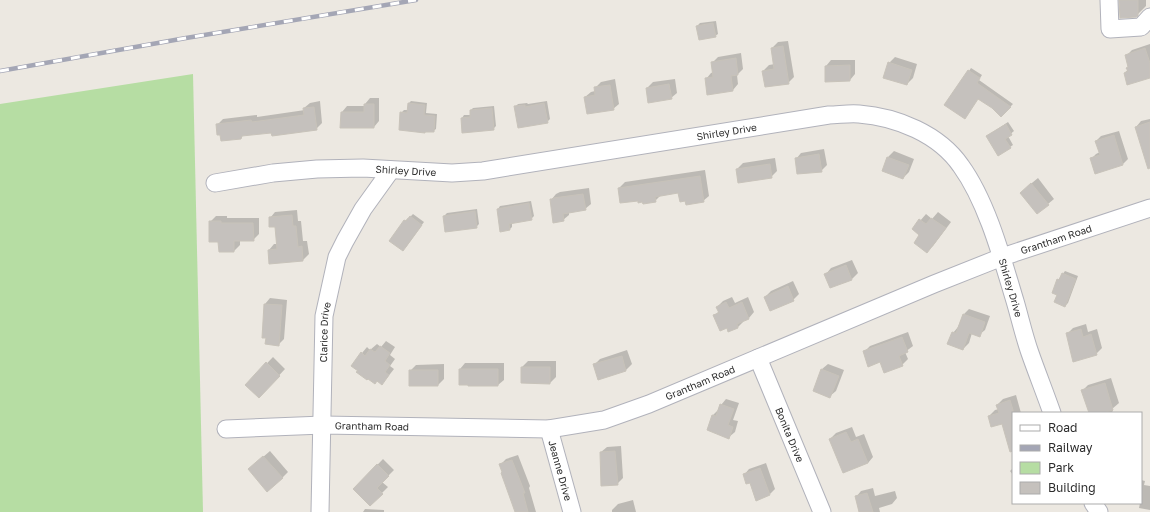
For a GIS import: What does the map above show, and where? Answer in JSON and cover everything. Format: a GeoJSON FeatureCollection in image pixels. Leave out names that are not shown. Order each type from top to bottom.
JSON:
{"type":"FeatureCollection","features":[{"type":"Feature","properties":{"kind":"street"},"geometry":{"type":"LineString","coordinates":[[1109,0],[1110,29],[1141,27],[1150,17]]}},
{"type":"Feature","properties":{"kind":"street","name":"Shirley Drive"},"geometry":{"type":"LineString","coordinates":[[215,183],[273,173],[317,169],[342,168],[452,173],[483,171],[829,115],[858,114],[888,118],[934,139],[953,156],[975,189],[989,221],[1002,258],[1030,354],[1052,412]]}},
{"type":"Feature","properties":{"kind":"street","name":"Clarice Drive"},"geometry":{"type":"LineString","coordinates":[[320,512],[324,316],[338,257],[345,241],[363,210],[391,170]]}},
{"type":"Feature","properties":{"kind":"street","name":"Grantham Road"},"geometry":{"type":"LineString","coordinates":[[226,429],[322,425],[549,429],[604,420],[649,404],[934,284],[1002,258],[1150,208]]}},
{"type":"Feature","properties":{"kind":"street","name":"Bonita Drive"},"geometry":{"type":"LineString","coordinates":[[758,358],[822,512]]}},
{"type":"Feature","properties":{"kind":"street","name":"Jeanne Drive"},"geometry":{"type":"LineString","coordinates":[[549,429],[572,512]]}},
{"type":"Feature","properties":{"kind":"green space"},"geometry":{"type":"Polygon","coordinates":[[[193,74],[203,512],[0,512],[0,104],[193,74]]]}},
{"type":"Feature","properties":{"kind":"building"},"geometry":{"type":"Polygon","coordinates":[[[1119,0],[1138,0],[1138,16],[1120,18],[1119,0]]]}},
{"type":"Feature","properties":{"kind":"building"},"geometry":{"type":"Polygon","coordinates":[[[713,23],[716,37],[699,40],[696,26],[713,23]]]}},
{"type":"Feature","properties":{"kind":"building"},"geometry":{"type":"Polygon","coordinates":[[[783,46],[789,84],[765,87],[762,71],[774,69],[771,48],[783,46]]]}},
{"type":"Feature","properties":{"kind":"building"},"geometry":{"type":"Polygon","coordinates":[[[1145,48],[1150,63],[1150,78],[1127,85],[1124,73],[1128,71],[1126,68],[1128,67],[1125,55],[1145,48]]]}},
{"type":"Feature","properties":{"kind":"building"},"geometry":{"type":"Polygon","coordinates":[[[736,58],[738,75],[731,76],[733,91],[707,95],[705,78],[713,77],[711,62],[736,58]]]}},
{"type":"Feature","properties":{"kind":"building"},"geometry":{"type":"Polygon","coordinates":[[[888,62],[912,70],[907,85],[883,78],[888,62]]]}},
{"type":"Feature","properties":{"kind":"building"},"geometry":{"type":"Polygon","coordinates":[[[850,65],[850,81],[825,82],[825,66],[850,65]]]}},
{"type":"Feature","properties":{"kind":"building"},"geometry":{"type":"Polygon","coordinates":[[[968,70],[980,78],[977,83],[1011,107],[1001,117],[992,108],[978,99],[965,119],[944,105],[968,70]]]}},
{"type":"Feature","properties":{"kind":"building"},"geometry":{"type":"Polygon","coordinates":[[[669,84],[672,99],[648,103],[646,88],[669,84]]]}},
{"type":"Feature","properties":{"kind":"building"},"geometry":{"type":"Polygon","coordinates":[[[610,85],[614,110],[587,114],[584,97],[595,95],[594,87],[610,85]]]}},
{"type":"Feature","properties":{"kind":"building"},"geometry":{"type":"Polygon","coordinates":[[[408,103],[425,105],[424,115],[435,116],[434,132],[425,133],[399,130],[400,112],[407,113],[408,103]]]}},
{"type":"Feature","properties":{"kind":"building"},"geometry":{"type":"Polygon","coordinates":[[[544,103],[548,123],[518,128],[514,106],[525,105],[525,107],[544,103]]]}},
{"type":"Feature","properties":{"kind":"building"},"geometry":{"type":"Polygon","coordinates":[[[364,104],[374,104],[374,128],[340,128],[341,112],[364,112],[364,104]]]}},
{"type":"Feature","properties":{"kind":"building"},"geometry":{"type":"Polygon","coordinates":[[[314,107],[317,130],[272,136],[271,133],[242,136],[241,139],[221,141],[220,135],[217,135],[216,124],[251,120],[252,122],[304,115],[303,108],[314,107]]]}},
{"type":"Feature","properties":{"kind":"building"},"geometry":{"type":"Polygon","coordinates":[[[492,108],[494,130],[462,133],[461,118],[470,117],[470,110],[492,108]]]}},
{"type":"Feature","properties":{"kind":"building"},"geometry":{"type":"Polygon","coordinates":[[[1150,122],[1150,168],[1148,169],[1135,127],[1150,122]]]}},
{"type":"Feature","properties":{"kind":"building"},"geometry":{"type":"Polygon","coordinates":[[[1006,124],[1012,135],[1005,139],[1011,148],[998,156],[986,136],[1006,124]]]}},
{"type":"Feature","properties":{"kind":"building"},"geometry":{"type":"Polygon","coordinates":[[[1114,135],[1123,165],[1095,174],[1090,158],[1100,155],[1095,141],[1114,135]]]}},
{"type":"Feature","properties":{"kind":"building"},"geometry":{"type":"Polygon","coordinates":[[[819,154],[822,172],[797,174],[795,158],[819,154]]]}},
{"type":"Feature","properties":{"kind":"building"},"geometry":{"type":"Polygon","coordinates":[[[887,157],[909,165],[903,179],[882,171],[887,157]]]}},
{"type":"Feature","properties":{"kind":"building"},"geometry":{"type":"Polygon","coordinates":[[[770,164],[772,178],[738,183],[736,169],[770,164]]]}},
{"type":"Feature","properties":{"kind":"building"},"geometry":{"type":"Polygon","coordinates":[[[700,176],[704,202],[686,205],[685,201],[680,202],[678,193],[655,197],[656,202],[643,204],[642,202],[638,203],[638,201],[620,203],[618,188],[700,176]]]}},
{"type":"Feature","properties":{"kind":"building"},"geometry":{"type":"Polygon","coordinates":[[[1031,183],[1049,205],[1037,214],[1020,193],[1031,183]]]}},
{"type":"Feature","properties":{"kind":"building"},"geometry":{"type":"Polygon","coordinates":[[[583,194],[586,210],[563,214],[564,221],[553,223],[550,199],[583,194]]]}},
{"type":"Feature","properties":{"kind":"building"},"geometry":{"type":"Polygon","coordinates":[[[529,203],[532,220],[509,224],[510,230],[500,232],[497,209],[529,203]]]}},
{"type":"Feature","properties":{"kind":"building"},"geometry":{"type":"Polygon","coordinates":[[[475,211],[477,228],[445,232],[443,216],[475,211]]]}},
{"type":"Feature","properties":{"kind":"building"},"geometry":{"type":"Polygon","coordinates":[[[292,215],[293,226],[296,226],[298,247],[302,246],[303,261],[269,264],[268,250],[277,249],[275,227],[269,227],[269,217],[292,215]]]}},
{"type":"Feature","properties":{"kind":"building"},"geometry":{"type":"Polygon","coordinates":[[[410,216],[422,225],[403,251],[389,241],[404,220],[406,221],[410,216]]]}},
{"type":"Feature","properties":{"kind":"building"},"geometry":{"type":"Polygon","coordinates":[[[931,218],[946,228],[927,253],[914,243],[919,235],[912,229],[919,219],[926,224],[931,218]]]}},
{"type":"Feature","properties":{"kind":"building"},"geometry":{"type":"Polygon","coordinates":[[[209,221],[221,221],[221,223],[253,223],[254,241],[234,241],[234,252],[219,252],[218,242],[209,242],[209,221]]]}},
{"type":"Feature","properties":{"kind":"building"},"geometry":{"type":"Polygon","coordinates":[[[846,265],[852,280],[830,288],[824,274],[846,265]]]}},
{"type":"Feature","properties":{"kind":"building"},"geometry":{"type":"Polygon","coordinates":[[[1062,273],[1076,279],[1065,307],[1054,302],[1057,295],[1052,293],[1057,279],[1059,280],[1062,273]]]}},
{"type":"Feature","properties":{"kind":"building"},"geometry":{"type":"Polygon","coordinates":[[[788,286],[794,301],[770,311],[764,297],[788,286]]]}},
{"type":"Feature","properties":{"kind":"building"},"geometry":{"type":"Polygon","coordinates":[[[726,302],[729,308],[742,302],[749,319],[737,324],[738,328],[728,332],[727,328],[720,331],[713,315],[719,313],[716,307],[726,302]]]}},
{"type":"Feature","properties":{"kind":"building"},"geometry":{"type":"Polygon","coordinates":[[[264,304],[282,305],[279,346],[265,344],[266,338],[262,338],[264,304]]]}},
{"type":"Feature","properties":{"kind":"building"},"geometry":{"type":"Polygon","coordinates":[[[963,314],[985,322],[980,337],[969,333],[963,350],[947,344],[952,332],[956,333],[963,314]]]}},
{"type":"Feature","properties":{"kind":"building"},"geometry":{"type":"Polygon","coordinates":[[[1081,329],[1083,337],[1091,334],[1097,355],[1073,362],[1066,333],[1081,329]]]}},
{"type":"Feature","properties":{"kind":"building"},"geometry":{"type":"Polygon","coordinates":[[[902,337],[908,352],[899,356],[903,366],[884,373],[880,362],[868,367],[863,351],[902,337]]]}},
{"type":"Feature","properties":{"kind":"building"},"geometry":{"type":"Polygon","coordinates":[[[380,346],[390,353],[385,361],[390,365],[385,372],[389,375],[382,385],[377,381],[375,384],[368,379],[367,380],[356,372],[358,371],[351,366],[361,352],[365,356],[370,349],[375,352],[380,346]]]}},
{"type":"Feature","properties":{"kind":"building"},"geometry":{"type":"Polygon","coordinates":[[[622,356],[626,371],[598,380],[593,364],[622,356]]]}},
{"type":"Feature","properties":{"kind":"building"},"geometry":{"type":"Polygon","coordinates":[[[266,362],[280,376],[259,398],[245,385],[266,362]]]}},
{"type":"Feature","properties":{"kind":"building"},"geometry":{"type":"Polygon","coordinates":[[[521,367],[550,367],[550,384],[521,383],[521,367]]]}},
{"type":"Feature","properties":{"kind":"building"},"geometry":{"type":"Polygon","coordinates":[[[459,369],[498,369],[498,386],[459,385],[459,369]]]}},
{"type":"Feature","properties":{"kind":"building"},"geometry":{"type":"Polygon","coordinates":[[[821,369],[839,376],[830,398],[813,391],[821,369]]]}},
{"type":"Feature","properties":{"kind":"building"},"geometry":{"type":"Polygon","coordinates":[[[409,370],[438,370],[438,386],[409,386],[409,370]]]}},
{"type":"Feature","properties":{"kind":"building"},"geometry":{"type":"Polygon","coordinates":[[[1105,383],[1113,410],[1106,412],[1089,412],[1081,390],[1105,383]]]}},
{"type":"Feature","properties":{"kind":"building"},"geometry":{"type":"Polygon","coordinates":[[[1010,400],[1013,412],[1012,451],[1010,452],[1002,424],[991,427],[988,416],[999,413],[996,405],[1010,400]]]}},
{"type":"Feature","properties":{"kind":"building"},"geometry":{"type":"Polygon","coordinates":[[[720,404],[734,409],[728,425],[733,427],[729,439],[707,430],[712,415],[716,416],[720,404]]]}},
{"type":"Feature","properties":{"kind":"building"},"geometry":{"type":"Polygon","coordinates":[[[846,432],[851,442],[858,439],[868,463],[843,473],[829,439],[846,432]]]}},
{"type":"Feature","properties":{"kind":"building"},"geometry":{"type":"Polygon","coordinates":[[[615,451],[618,485],[601,486],[600,452],[615,451]]]}},
{"type":"Feature","properties":{"kind":"building"},"geometry":{"type":"Polygon","coordinates":[[[263,456],[283,478],[267,492],[248,469],[263,456]]]}},
{"type":"Feature","properties":{"kind":"building"},"geometry":{"type":"Polygon","coordinates":[[[512,460],[525,493],[523,493],[528,512],[515,512],[501,473],[499,464],[512,460]]]}},
{"type":"Feature","properties":{"kind":"building"},"geometry":{"type":"Polygon","coordinates":[[[377,464],[389,476],[377,488],[383,494],[370,506],[353,489],[377,464]]]}},
{"type":"Feature","properties":{"kind":"building"},"geometry":{"type":"Polygon","coordinates":[[[760,468],[770,495],[756,501],[750,483],[746,484],[743,474],[760,468]]]}},
{"type":"Feature","properties":{"kind":"building"},"geometry":{"type":"Polygon","coordinates":[[[867,493],[873,512],[859,512],[855,496],[867,493]]]}},
{"type":"Feature","properties":{"kind":"railway"},"geometry":{"type":"LineString","coordinates":[[0,71],[186,38],[416,0]]}}]}
